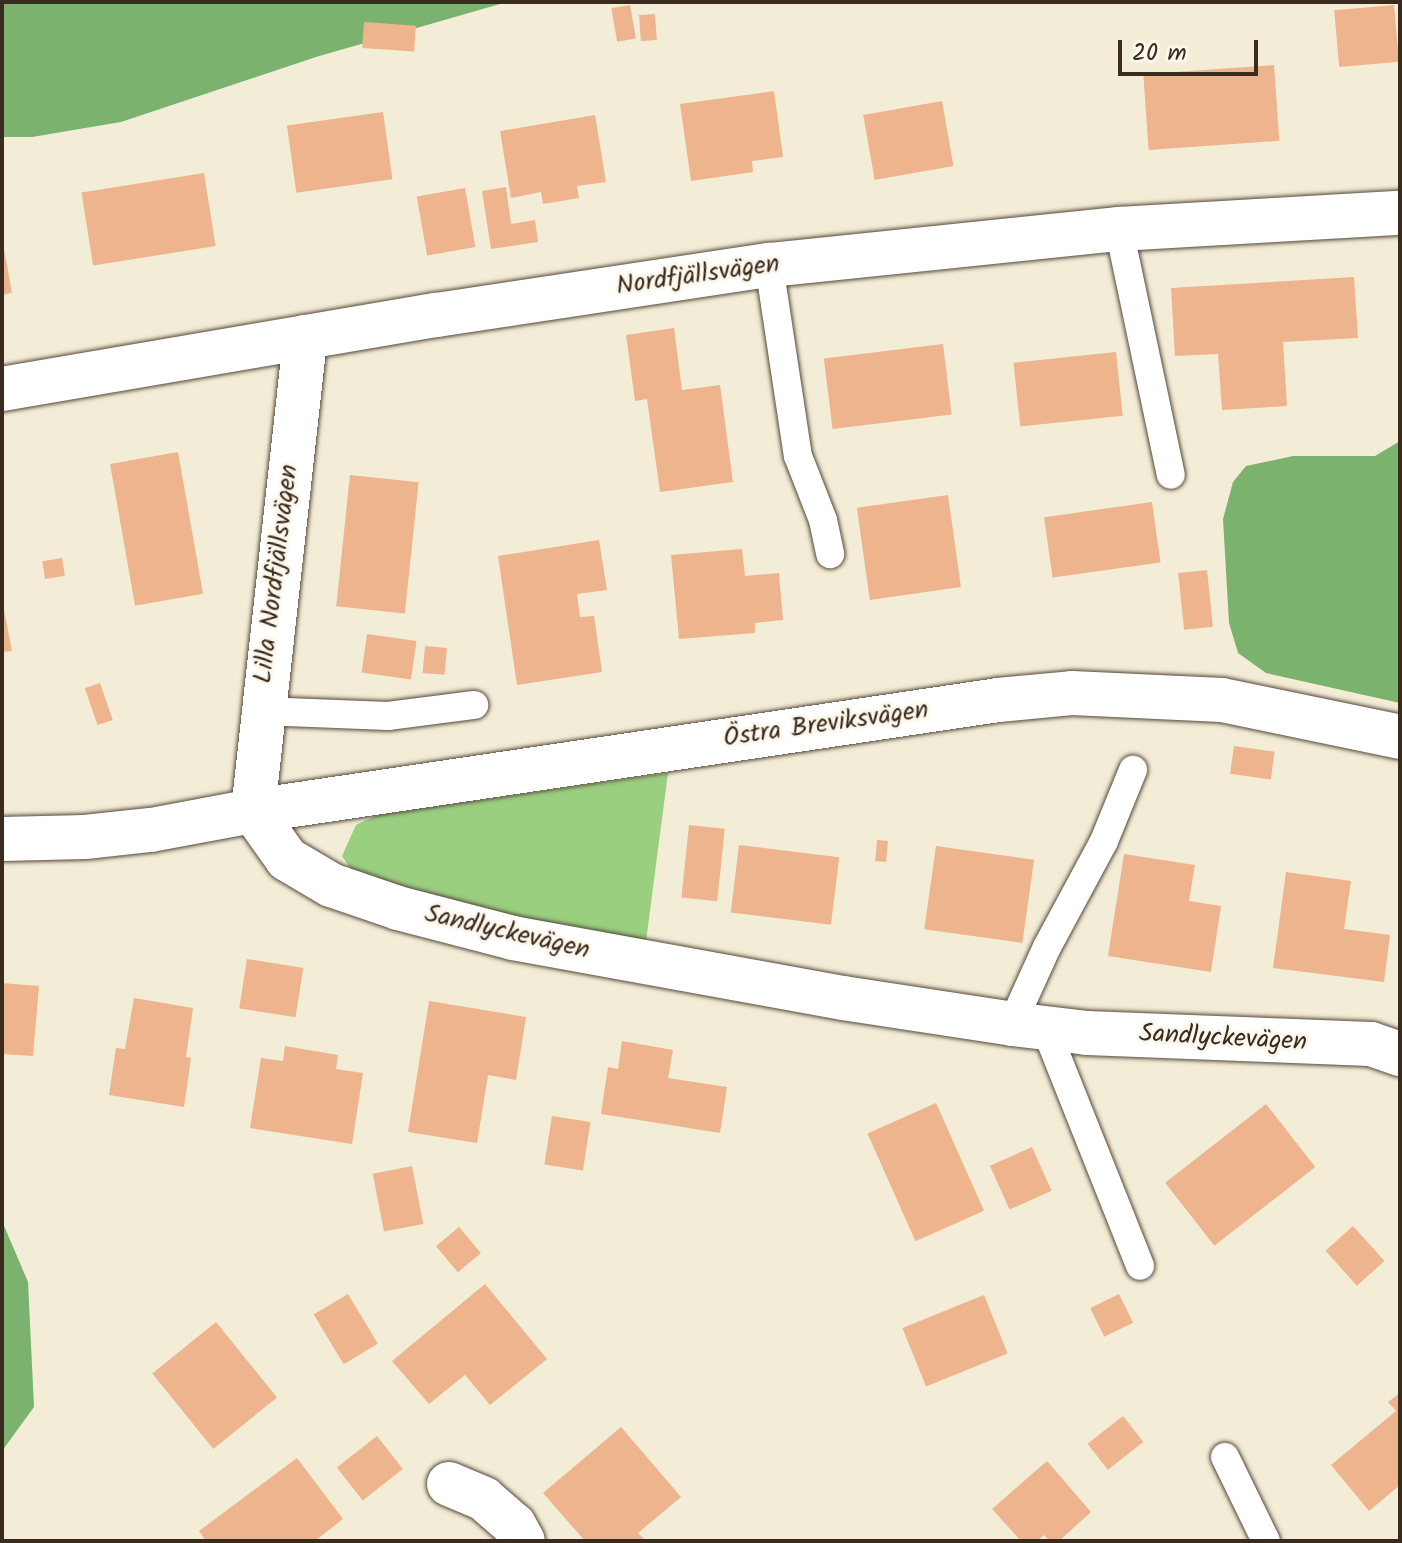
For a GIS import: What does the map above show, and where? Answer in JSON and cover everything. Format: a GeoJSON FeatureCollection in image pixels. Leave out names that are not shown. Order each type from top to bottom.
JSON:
{"type":"FeatureCollection","features":[{"type":"Feature","properties":{"kind":"street","name":"Nordfjällsvägen"},"geometry":{"type":"LineString","coordinates":[[2,389],[305,337],[769,265],[1119,229],[1400,213]]}},
{"type":"Feature","properties":{"kind":"street","name":"Lilla Nordfjällsvägen"},"geometry":{"type":"LineString","coordinates":[[253,811],[261,711],[305,337]]}},
{"type":"Feature","properties":{"kind":"street","name":"Östra Breviksvägen"},"geometry":{"type":"LineString","coordinates":[[253,811],[998,700],[1072,693],[1222,700],[1400,737]]}},
{"type":"Feature","properties":{"kind":"street"},"geometry":{"type":"LineString","coordinates":[[2,839],[85,837],[151,830],[253,811]]}},
{"type":"Feature","properties":{"kind":"street","name":"Sandlyckevägen"},"geometry":{"type":"LineString","coordinates":[[253,811],[287,859],[331,885],[398,908],[513,938],[843,998],[1028,1026],[1087,1033],[1371,1044],[1400,1054]]}},
{"type":"Feature","properties":{"kind":"street"},"geometry":{"type":"LineString","coordinates":[[449,1484],[484,1499],[514,1525],[523,1541]]}},
{"type":"Feature","properties":{"kind":"lane"},"geometry":{"type":"LineString","coordinates":[[1119,229],[1171,475]]}},
{"type":"Feature","properties":{"kind":"lane"},"geometry":{"type":"LineString","coordinates":[[769,265],[798,456],[823,520],[830,554]]}},
{"type":"Feature","properties":{"kind":"lane"},"geometry":{"type":"LineString","coordinates":[[261,711],[388,716],[474,705]]}},
{"type":"Feature","properties":{"kind":"lane"},"geometry":{"type":"LineString","coordinates":[[1133,770],[1104,841],[1047,947],[1028,1026],[1140,1266]]}},
{"type":"Feature","properties":{"kind":"lane"},"geometry":{"type":"LineString","coordinates":[[1225,1457],[1266,1541]]}},
{"type":"Feature","properties":{"kind":"green space"},"geometry":{"type":"Polygon","coordinates":[[[2,2],[507,2],[316,57],[121,122],[32,137],[2,137],[2,2]]]}},
{"type":"Feature","properties":{"kind":"green space"},"geometry":{"type":"Polygon","coordinates":[[[1400,441],[1400,703],[1266,673],[1238,653],[1229,623],[1223,519],[1233,482],[1246,466],[1293,456],[1375,456],[1400,441]]]}},
{"type":"Feature","properties":{"kind":"green space"},"geometry":{"type":"Polygon","coordinates":[[[668,773],[645,949],[466,911],[353,872],[342,856],[356,825],[377,815],[668,773]]]}},
{"type":"Feature","properties":{"kind":"green space"},"geometry":{"type":"Polygon","coordinates":[[[2,1221],[28,1282],[34,1407],[2,1451],[2,1221]]]}},
{"type":"Feature","properties":{"kind":"building"},"geometry":{"type":"Polygon","coordinates":[[[630,5],[636,38],[617,42],[611,8],[630,5]]]}},
{"type":"Feature","properties":{"kind":"building"},"geometry":{"type":"Polygon","coordinates":[[[1394,5],[1399,62],[1339,67],[1334,10],[1394,5]]]}},
{"type":"Feature","properties":{"kind":"building"},"geometry":{"type":"Polygon","coordinates":[[[655,14],[657,40],[641,41],[639,15],[655,14]]]}},
{"type":"Feature","properties":{"kind":"building"},"geometry":{"type":"Polygon","coordinates":[[[364,22],[416,26],[414,52],[362,48],[364,22]]]}},
{"type":"Feature","properties":{"kind":"building"},"geometry":{"type":"Polygon","coordinates":[[[1274,65],[1279,141],[1149,150],[1143,74],[1274,65]]]}},
{"type":"Feature","properties":{"kind":"building"},"geometry":{"type":"Polygon","coordinates":[[[774,91],[783,157],[752,161],[753,172],[691,181],[680,104],[774,91]]]}},
{"type":"Feature","properties":{"kind":"building"},"geometry":{"type":"Polygon","coordinates":[[[942,101],[953,166],[875,180],[863,115],[942,101]]]}},
{"type":"Feature","properties":{"kind":"building"},"geometry":{"type":"Polygon","coordinates":[[[383,112],[392,179],[296,193],[287,125],[383,112]]]}},
{"type":"Feature","properties":{"kind":"building"},"geometry":{"type":"Polygon","coordinates":[[[595,115],[606,182],[577,186],[579,198],[543,204],[541,192],[511,198],[500,131],[595,115]]]}},
{"type":"Feature","properties":{"kind":"building"},"geometry":{"type":"Polygon","coordinates":[[[204,173],[216,246],[93,265],[82,192],[204,173]]]}},
{"type":"Feature","properties":{"kind":"building"},"geometry":{"type":"Polygon","coordinates":[[[506,187],[511,224],[535,220],[538,242],[491,249],[482,191],[506,187]]]}},
{"type":"Feature","properties":{"kind":"building"},"geometry":{"type":"Polygon","coordinates":[[[465,188],[475,247],[427,256],[417,197],[465,188]]]}},
{"type":"Feature","properties":{"kind":"building"},"geometry":{"type":"Polygon","coordinates":[[[2,238],[12,293],[2,295],[2,238]]]}},
{"type":"Feature","properties":{"kind":"building"},"geometry":{"type":"Polygon","coordinates":[[[1354,277],[1358,338],[1283,342],[1287,406],[1222,410],[1218,354],[1175,356],[1171,288],[1354,277]]]}},
{"type":"Feature","properties":{"kind":"building"},"geometry":{"type":"Polygon","coordinates":[[[674,328],[682,390],[720,385],[733,482],[660,492],[647,399],[635,401],[626,335],[674,328]]]}},
{"type":"Feature","properties":{"kind":"building"},"geometry":{"type":"Polygon","coordinates":[[[943,344],[952,414],[833,429],[824,359],[943,344]]]}},
{"type":"Feature","properties":{"kind":"building"},"geometry":{"type":"Polygon","coordinates":[[[1116,352],[1123,416],[1020,426],[1014,363],[1116,352]]]}},
{"type":"Feature","properties":{"kind":"building"},"geometry":{"type":"Polygon","coordinates":[[[178,452],[203,594],[135,606],[110,464],[178,452]]]}},
{"type":"Feature","properties":{"kind":"building"},"geometry":{"type":"Polygon","coordinates":[[[350,475],[419,482],[405,613],[336,606],[350,475]]]}},
{"type":"Feature","properties":{"kind":"building"},"geometry":{"type":"Polygon","coordinates":[[[948,495],[961,587],[870,600],[857,508],[948,495]]]}},
{"type":"Feature","properties":{"kind":"building"},"geometry":{"type":"Polygon","coordinates":[[[1152,502],[1160,562],[1053,578],[1044,517],[1152,502]]]}},
{"type":"Feature","properties":{"kind":"building"},"geometry":{"type":"Polygon","coordinates":[[[599,540],[607,590],[577,594],[580,617],[594,616],[602,672],[517,685],[498,556],[599,540]]]}},
{"type":"Feature","properties":{"kind":"building"},"geometry":{"type":"Polygon","coordinates":[[[742,549],[745,576],[779,573],[783,620],[755,623],[755,633],[679,639],[671,555],[742,549]]]}},
{"type":"Feature","properties":{"kind":"building"},"geometry":{"type":"Polygon","coordinates":[[[62,558],[65,576],[45,579],[42,561],[62,558]]]}},
{"type":"Feature","properties":{"kind":"building"},"geometry":{"type":"Polygon","coordinates":[[[1207,570],[1213,627],[1184,630],[1178,573],[1207,570]]]}},
{"type":"Feature","properties":{"kind":"building"},"geometry":{"type":"Polygon","coordinates":[[[2,600],[12,651],[2,652],[2,600]]]}},
{"type":"Feature","properties":{"kind":"building"},"geometry":{"type":"Polygon","coordinates":[[[367,634],[417,641],[411,680],[362,673],[367,634]]]}},
{"type":"Feature","properties":{"kind":"building"},"geometry":{"type":"Polygon","coordinates":[[[425,646],[447,648],[445,675],[423,673],[425,646]]]}},
{"type":"Feature","properties":{"kind":"building"},"geometry":{"type":"Polygon","coordinates":[[[100,683],[113,720],[98,725],[85,688],[100,683]]]}},
{"type":"Feature","properties":{"kind":"building"},"geometry":{"type":"Polygon","coordinates":[[[1234,746],[1275,752],[1271,779],[1230,774],[1234,746]]]}},
{"type":"Feature","properties":{"kind":"building"},"geometry":{"type":"Polygon","coordinates":[[[689,825],[725,829],[717,901],[681,898],[689,825]]]}},
{"type":"Feature","properties":{"kind":"building"},"geometry":{"type":"Polygon","coordinates":[[[877,840],[888,841],[886,862],[875,861],[877,840]]]}},
{"type":"Feature","properties":{"kind":"building"},"geometry":{"type":"Polygon","coordinates":[[[739,845],[839,857],[831,925],[731,912],[739,845]]]}},
{"type":"Feature","properties":{"kind":"building"},"geometry":{"type":"Polygon","coordinates":[[[936,846],[1034,860],[1022,943],[924,929],[936,846]]]}},
{"type":"Feature","properties":{"kind":"building"},"geometry":{"type":"Polygon","coordinates":[[[1124,854],[1195,865],[1189,901],[1221,906],[1211,972],[1108,956],[1124,854]]]}},
{"type":"Feature","properties":{"kind":"building"},"geometry":{"type":"Polygon","coordinates":[[[1286,872],[1351,881],[1344,929],[1390,935],[1384,982],[1273,968],[1286,872]]]}},
{"type":"Feature","properties":{"kind":"building"},"geometry":{"type":"Polygon","coordinates":[[[247,959],[303,968],[295,1017],[239,1008],[247,959]]]}},
{"type":"Feature","properties":{"kind":"building"},"geometry":{"type":"Polygon","coordinates":[[[2,983],[39,986],[33,1056],[2,1054],[2,983]]]}},
{"type":"Feature","properties":{"kind":"building"},"geometry":{"type":"Polygon","coordinates":[[[134,998],[193,1008],[186,1057],[191,1058],[184,1107],[109,1095],[116,1048],[125,1049],[134,998]]]}},
{"type":"Feature","properties":{"kind":"building"},"geometry":{"type":"Polygon","coordinates":[[[429,1001],[526,1017],[516,1080],[488,1075],[477,1143],[408,1132],[429,1001]]]}},
{"type":"Feature","properties":{"kind":"building"},"geometry":{"type":"Polygon","coordinates":[[[622,1041],[673,1050],[668,1078],[727,1087],[720,1133],[601,1114],[608,1067],[618,1069],[622,1041]]]}},
{"type":"Feature","properties":{"kind":"building"},"geometry":{"type":"Polygon","coordinates":[[[285,1046],[338,1055],[336,1069],[363,1073],[352,1144],[250,1128],[261,1058],[283,1061],[285,1046]]]}},
{"type":"Feature","properties":{"kind":"building"},"geometry":{"type":"Polygon","coordinates":[[[936,1103],[984,1211],[915,1241],[867,1134],[936,1103]]]}},
{"type":"Feature","properties":{"kind":"building"},"geometry":{"type":"Polygon","coordinates":[[[1266,1104],[1315,1167],[1214,1246],[1165,1183],[1266,1104]]]}},
{"type":"Feature","properties":{"kind":"building"},"geometry":{"type":"Polygon","coordinates":[[[552,1116],[591,1122],[583,1170],[544,1164],[552,1116]]]}},
{"type":"Feature","properties":{"kind":"building"},"geometry":{"type":"Polygon","coordinates":[[[1032,1147],[1052,1191],[1010,1210],[990,1166],[1032,1147]]]}},
{"type":"Feature","properties":{"kind":"building"},"geometry":{"type":"Polygon","coordinates":[[[412,1166],[423,1224],[384,1232],[373,1174],[412,1166]]]}},
{"type":"Feature","properties":{"kind":"building"},"geometry":{"type":"Polygon","coordinates":[[[1353,1226],[1384,1261],[1357,1286],[1326,1251],[1353,1226]]]}},
{"type":"Feature","properties":{"kind":"building"},"geometry":{"type":"Polygon","coordinates":[[[459,1227],[481,1253],[458,1272],[436,1246],[459,1227]]]}},
{"type":"Feature","properties":{"kind":"building"},"geometry":{"type":"Polygon","coordinates":[[[485,1284],[547,1359],[490,1405],[465,1375],[429,1404],[392,1361],[485,1284]]]}},
{"type":"Feature","properties":{"kind":"building"},"geometry":{"type":"Polygon","coordinates":[[[348,1294],[378,1344],[344,1364],[314,1315],[348,1294]]]}},
{"type":"Feature","properties":{"kind":"building"},"geometry":{"type":"Polygon","coordinates":[[[1119,1294],[1133,1323],[1104,1337],[1090,1308],[1119,1294]]]}},
{"type":"Feature","properties":{"kind":"building"},"geometry":{"type":"Polygon","coordinates":[[[984,1295],[1008,1353],[926,1386],[902,1328],[984,1295]]]}},
{"type":"Feature","properties":{"kind":"building"},"geometry":{"type":"Polygon","coordinates":[[[216,1322],[277,1397],[213,1449],[152,1374],[216,1322]]]}},
{"type":"Feature","properties":{"kind":"building"},"geometry":{"type":"Polygon","coordinates":[[[1400,1393],[1400,1485],[1369,1511],[1331,1465],[1396,1411],[1388,1402],[1400,1393]]]}},
{"type":"Feature","properties":{"kind":"building"},"geometry":{"type":"Polygon","coordinates":[[[1123,1416],[1143,1442],[1108,1470],[1088,1444],[1123,1416]]]}},
{"type":"Feature","properties":{"kind":"building"},"geometry":{"type":"Polygon","coordinates":[[[621,1427],[681,1497],[638,1533],[646,1541],[585,1541],[543,1493],[621,1427]]]}},
{"type":"Feature","properties":{"kind":"building"},"geometry":{"type":"Polygon","coordinates":[[[377,1436],[403,1469],[363,1500],[337,1467],[377,1436]]]}},
{"type":"Feature","properties":{"kind":"building"},"geometry":{"type":"Polygon","coordinates":[[[297,1458],[343,1519],[315,1541],[206,1541],[199,1531],[297,1458]]]}},
{"type":"Feature","properties":{"kind":"building"},"geometry":{"type":"Polygon","coordinates":[[[1047,1461],[1091,1512],[1059,1541],[1050,1541],[1044,1535],[1037,1541],[1021,1541],[992,1509],[1047,1461]]]}}]}
